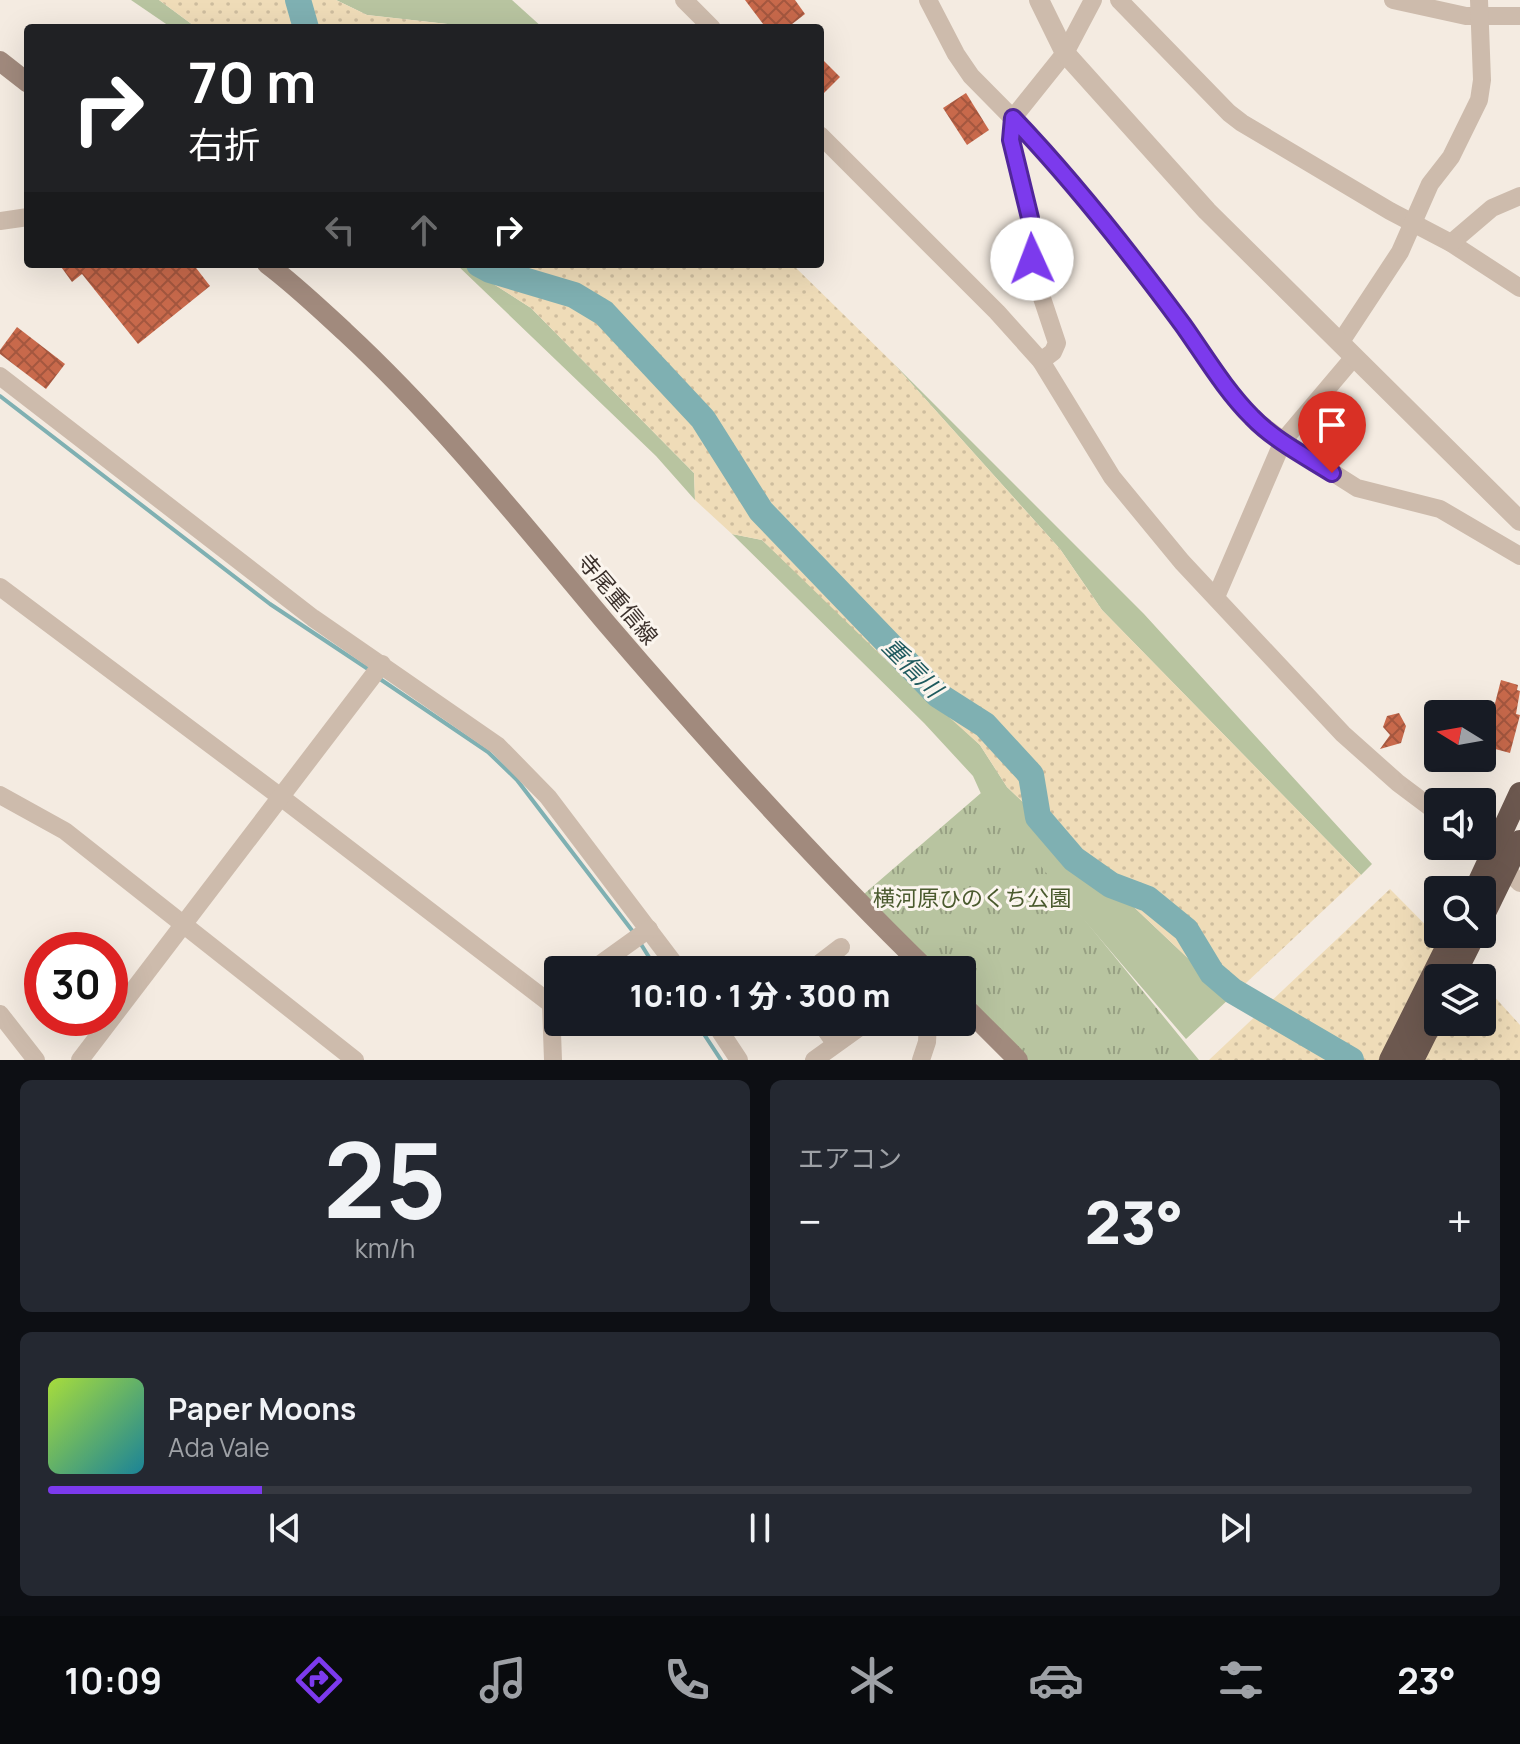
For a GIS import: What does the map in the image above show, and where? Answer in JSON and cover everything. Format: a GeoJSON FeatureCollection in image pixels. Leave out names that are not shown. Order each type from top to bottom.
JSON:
{"type":"FeatureCollection","features":[{"type":"Feature","properties":{"kind":"highway"},"geometry":{"type":"LineString","coordinates":[[1500,863],[1520,793]]}},
{"type":"Feature","properties":{"kind":"highway"},"geometry":{"type":"LineString","coordinates":[[1500,863],[1520,841]]}},
{"type":"Feature","properties":{"kind":"highway"},"geometry":{"type":"LineString","coordinates":[[1390,1060],[1446,948]]}},
{"type":"Feature","properties":{"kind":"highway"},"geometry":{"type":"LineString","coordinates":[[1413,1060],[1425,1036]]}},
{"type":"Feature","properties":{"kind":"main road"},"geometry":{"type":"LineString","coordinates":[[0,61],[24,80]]}},
{"type":"Feature","properties":{"kind":"main road","name":"寺尾重信線"},"geometry":{"type":"LineString","coordinates":[[272,268],[399,382],[505,501],[701,732],[850,895],[913,956]]}},
{"type":"Feature","properties":{"kind":"main road"},"geometry":{"type":"LineString","coordinates":[[976,1018],[1018,1060]]}},
{"type":"Feature","properties":{"kind":"street"},"geometry":{"type":"LineString","coordinates":[[684,0],[708,24]]}},
{"type":"Feature","properties":{"kind":"street"},"geometry":{"type":"LineString","coordinates":[[928,0],[971,76],[1045,151],[1183,325],[1235,399],[1254,419],[1357,488],[1448,513],[1520,556]]}},
{"type":"Feature","properties":{"kind":"street"},"geometry":{"type":"LineString","coordinates":[[1039,0],[1065,53],[1207,211],[1520,521]]}},
{"type":"Feature","properties":{"kind":"street"},"geometry":{"type":"LineString","coordinates":[[1041,361],[1053,352],[1057,343],[1034,274],[1030,218],[1011,140],[1013,118],[1065,53],[1093,0]]}},
{"type":"Feature","properties":{"kind":"street"},"geometry":{"type":"LineString","coordinates":[[1119,0],[1242,123],[1451,243],[1520,288]]}},
{"type":"Feature","properties":{"kind":"street"},"geometry":{"type":"LineString","coordinates":[[1393,0],[1479,8],[1520,16]]}},
{"type":"Feature","properties":{"kind":"street"},"geometry":{"type":"LineString","coordinates":[[1216,597],[1283,441],[1347,350],[1414,224],[1430,184],[1451,157],[1479,100],[1482,80],[1479,8]]}},
{"type":"Feature","properties":{"kind":"street"},"geometry":{"type":"LineString","coordinates":[[824,139],[997,312],[1041,361],[1112,477],[1182,562],[1343,734],[1424,802]]}},
{"type":"Feature","properties":{"kind":"street"},"geometry":{"type":"LineString","coordinates":[[1451,243],[1492,208],[1520,196]]}},
{"type":"Feature","properties":{"kind":"street"},"geometry":{"type":"LineString","coordinates":[[0,221],[24,218]]}},
{"type":"Feature","properties":{"kind":"street"},"geometry":{"type":"LineString","coordinates":[[0,376],[313,618],[498,746],[548,797],[669,956]]}},
{"type":"Feature","properties":{"kind":"street"},"geometry":{"type":"LineString","coordinates":[[0,587],[544,992]]}},
{"type":"Feature","properties":{"kind":"street"},"geometry":{"type":"LineString","coordinates":[[80,1060],[382,664]]}},
{"type":"Feature","properties":{"kind":"street"},"geometry":{"type":"LineString","coordinates":[[0,795],[65,831],[355,1060]]}},
{"type":"Feature","properties":{"kind":"street"},"geometry":{"type":"LineString","coordinates":[[611,956],[649,929]]}},
{"type":"Feature","properties":{"kind":"street"},"geometry":{"type":"LineString","coordinates":[[829,956],[841,947]]}},
{"type":"Feature","properties":{"kind":"street"},"geometry":{"type":"LineString","coordinates":[[0,1014],[36,1060]]}},
{"type":"Feature","properties":{"kind":"street"},"geometry":{"type":"LineString","coordinates":[[553,1036],[553,1060]]}},
{"type":"Feature","properties":{"kind":"street"},"geometry":{"type":"LineString","coordinates":[[723,1036],[739,1060]]}},
{"type":"Feature","properties":{"kind":"street"},"geometry":{"type":"LineString","coordinates":[[830,1036],[835,1043]]}},
{"type":"Feature","properties":{"kind":"street"},"geometry":{"type":"LineString","coordinates":[[814,1060],[846,1036]]}},
{"type":"Feature","properties":{"kind":"street"},"geometry":{"type":"LineString","coordinates":[[921,1060],[927,1036]]}},
{"type":"Feature","properties":{"kind":"green space"},"geometry":{"type":"Polygon","coordinates":[[[131,0],[159,0],[192,24],[166,24],[131,0]]]}},
{"type":"Feature","properties":{"kind":"green space"},"geometry":{"type":"Polygon","coordinates":[[[336,0],[512,0],[539,24],[447,24],[367,15],[336,0]]]}},
{"type":"Feature","properties":{"kind":"green space"},"geometry":{"type":"Polygon","coordinates":[[[460,268],[468,268],[531,308],[694,473],[695,500],[656,456],[460,268]]]}},
{"type":"Feature","properties":{"kind":"green space"},"geometry":{"type":"Polygon","coordinates":[[[893,363],[1144,614],[1372,864],[1361,875],[1102,610],[1060,549],[893,363]]]}},
{"type":"Feature","properties":{"kind":"green space"},"geometry":{"type":"Polygon","coordinates":[[[732,534],[762,540],[980,745],[1007,787],[1230,998],[1186,1039],[987,807],[973,776],[924,723],[732,534]]]}},
{"type":"Feature","properties":{"kind":"green space","name":"横河原ひのくち公園"},"geometry":{"type":"Polygon","coordinates":[[[981,793],[1199,1060],[1024,1060],[976,1010],[976,956],[924,956],[864,894],[981,793]]]}},
{"type":"Feature","properties":{"kind":"sand"},"geometry":{"type":"Polygon","coordinates":[[[159,0],[336,0],[367,15],[447,24],[192,24],[159,0]]]}},
{"type":"Feature","properties":{"kind":"sand"},"geometry":{"type":"Polygon","coordinates":[[[468,268],[796,268],[893,363],[1060,549],[1102,610],[1361,875],[1230,998],[1007,787],[980,745],[893,667],[762,540],[732,534],[695,500],[694,473],[531,308],[468,268]]]}},
{"type":"Feature","properties":{"kind":"sand"},"geometry":{"type":"Polygon","coordinates":[[[1390,889],[1424,923],[1424,948],[1448,948],[1464,964],[1424,964],[1424,1036],[1496,1036],[1496,998],[1520,1025],[1520,1060],[1209,1060],[1390,889]]]}},
{"type":"Feature","properties":{"kind":"building"},"geometry":{"type":"Polygon","coordinates":[[[745,0],[795,0],[805,14],[792,24],[763,24],[745,0]]]}},
{"type":"Feature","properties":{"kind":"building"},"geometry":{"type":"Polygon","coordinates":[[[824,61],[840,77],[824,93],[824,61]]]}},
{"type":"Feature","properties":{"kind":"building"},"geometry":{"type":"Polygon","coordinates":[[[966,93],[989,130],[967,145],[943,108],[966,93]]]}},
{"type":"Feature","properties":{"kind":"building"},"geometry":{"type":"Polygon","coordinates":[[[62,268],[196,268],[210,286],[138,344],[82,274],[72,282],[62,268]]]}},
{"type":"Feature","properties":{"kind":"building"},"geometry":{"type":"Polygon","coordinates":[[[17,327],[65,364],[46,389],[0,354],[17,327]]]}},
{"type":"Feature","properties":{"kind":"building"},"geometry":{"type":"Polygon","coordinates":[[[1501,680],[1518,685],[1517,690],[1520,691],[1516,714],[1520,715],[1510,753],[1496,749],[1496,700],[1501,680]]]}},
{"type":"Feature","properties":{"kind":"building"},"geometry":{"type":"Polygon","coordinates":[[[1399,713],[1406,726],[1401,743],[1380,749],[1390,735],[1383,727],[1387,716],[1399,713]]]}},
{"type":"Feature","properties":{"kind":"waterway","name":"重信川"},"geometry":{"type":"LineString","coordinates":[[298,0],[305,24]]}},
{"type":"Feature","properties":{"kind":"waterway","name":"重信川"},"geometry":{"type":"LineString","coordinates":[[486,268],[574,295],[604,313],[703,419],[761,511],[938,695],[985,725],[1031,775],[1038,817],[1074,859],[1111,885],[1148,899],[1186,930],[1212,973],[1233,991],[1351,1060]]}},
{"type":"Feature","properties":{"kind":"waterway"},"geometry":{"type":"LineString","coordinates":[[0,396],[270,604],[371,671]]}},
{"type":"Feature","properties":{"kind":"waterway"},"geometry":{"type":"LineString","coordinates":[[377,677],[488,752],[517,780],[634,933]]}},
{"type":"Feature","properties":{"kind":"waterway"},"geometry":{"type":"LineString","coordinates":[[639,941],[648,956]]}},
{"type":"Feature","properties":{"kind":"waterway"},"geometry":{"type":"LineString","coordinates":[[705,1036],[721,1060]]}},
{"type":"Feature","properties":{"kind":"route"},"geometry":{"type":"LineString","coordinates":[[1032,259],[1030,218],[1011,140],[1013,118],[1045,151],[1097,215],[1183,325],[1235,399],[1270,433],[1332,473]]}}]}
